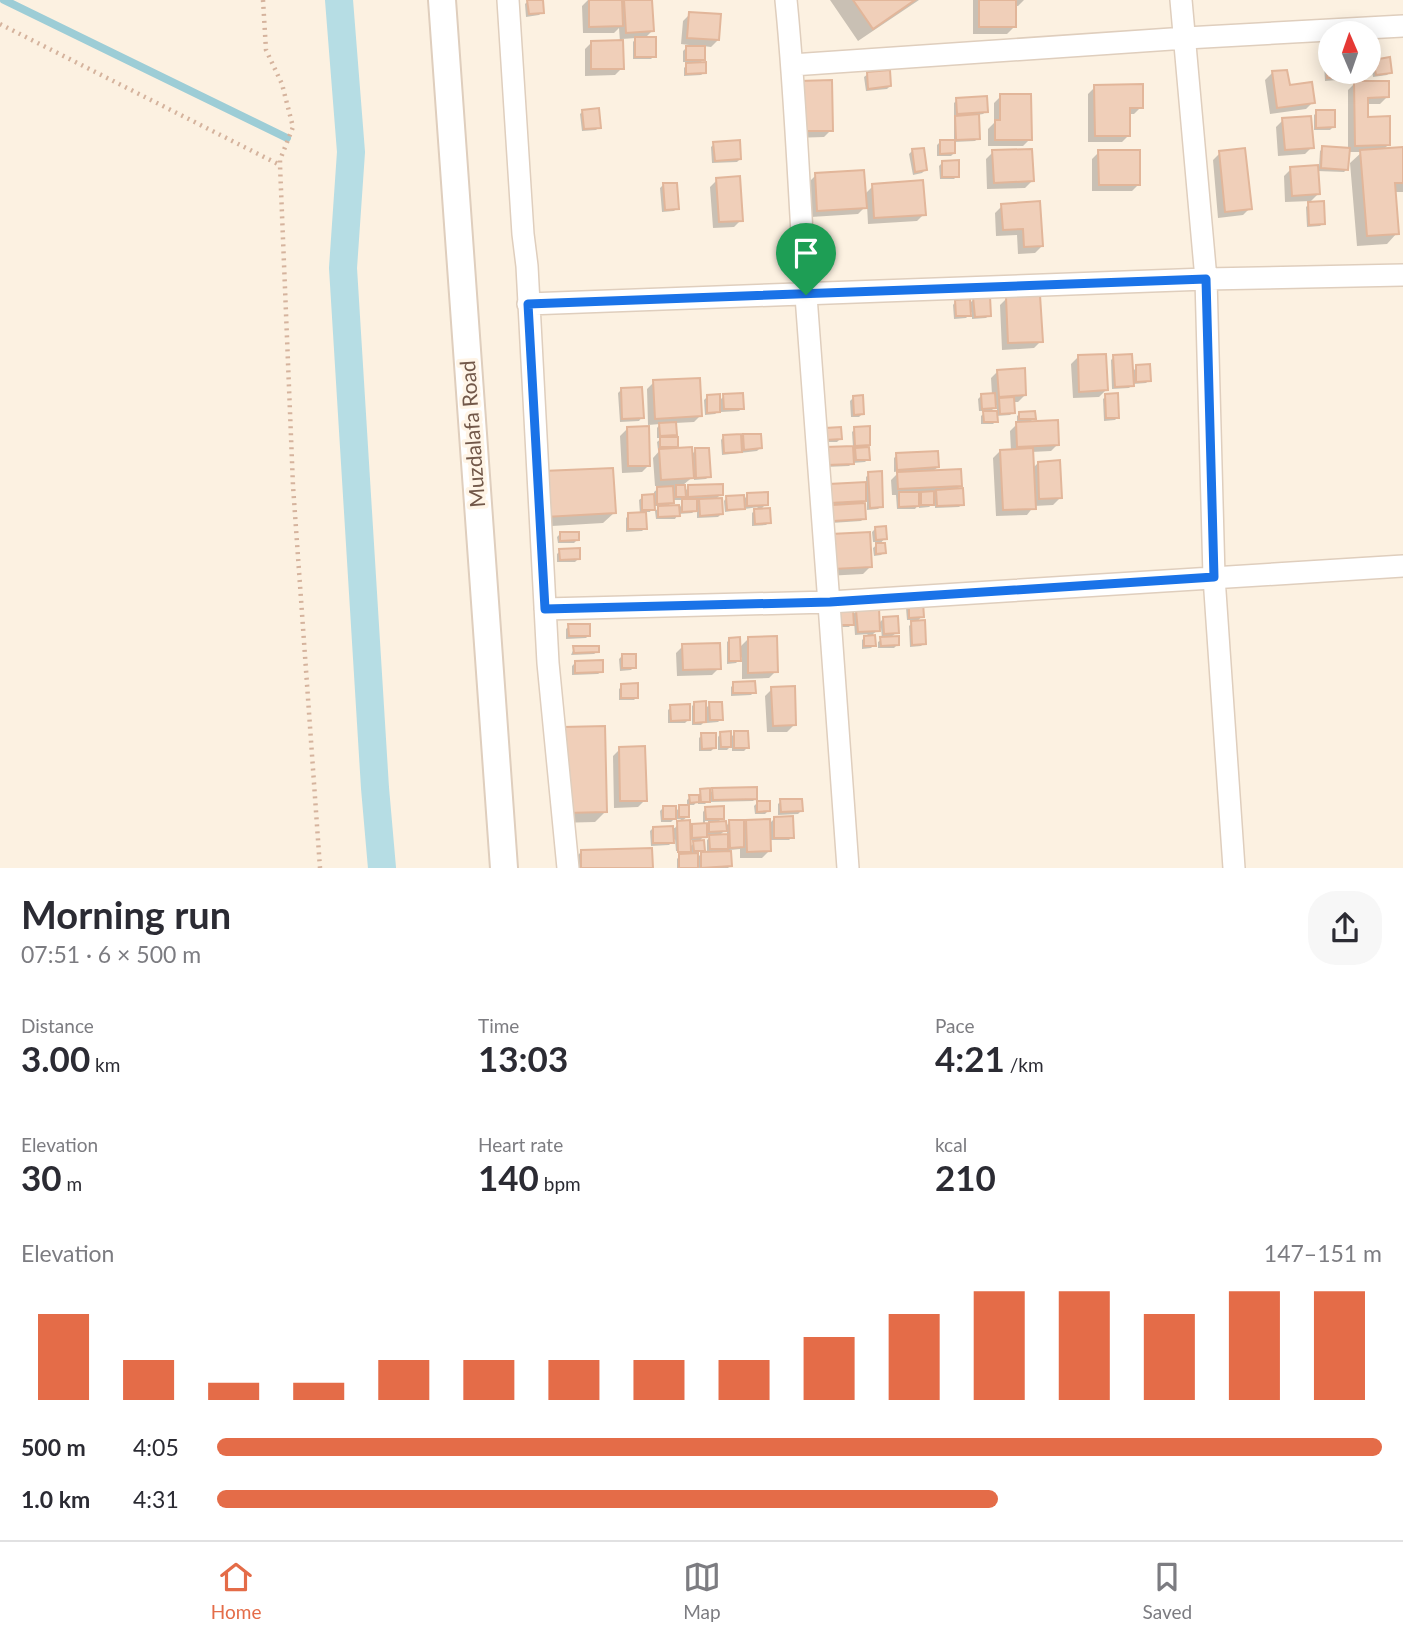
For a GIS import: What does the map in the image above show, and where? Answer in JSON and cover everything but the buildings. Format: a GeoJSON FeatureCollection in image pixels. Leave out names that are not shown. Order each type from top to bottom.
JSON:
{"type":"FeatureCollection","features":[{"type":"Feature","properties":{"kind":"street","name":"Muzdalafa Road"},"geometry":{"type":"LineString","coordinates":[[442,0],[504,868]]}},
{"type":"Feature","properties":{"kind":"street"},"geometry":{"type":"LineString","coordinates":[[508,0],[545,609],[568,868]]}},
{"type":"Feature","properties":{"kind":"street"},"geometry":{"type":"LineString","coordinates":[[786,0],[848,868]]}},
{"type":"Feature","properties":{"kind":"street"},"geometry":{"type":"LineString","coordinates":[[1181,0],[1206,279],[1214,577],[1234,868]]}},
{"type":"Feature","properties":{"kind":"street"},"geometry":{"type":"LineString","coordinates":[[792,65],[1403,26]]}},
{"type":"Feature","properties":{"kind":"street"},"geometry":{"type":"LineString","coordinates":[[528,304],[1206,279],[1403,275]]}},
{"type":"Feature","properties":{"kind":"street"},"geometry":{"type":"LineString","coordinates":[[545,609],[830,602],[1403,566]]}},
{"type":"Feature","properties":{"kind":"path"},"geometry":{"type":"LineString","coordinates":[[263,0],[267,50],[282,84],[293,127],[280,160],[293,486],[320,868]]}},
{"type":"Feature","properties":{"kind":"path"},"geometry":{"type":"LineString","coordinates":[[0,24],[281,165]]}},
{"type":"Feature","properties":{"kind":"waterway"},"geometry":{"type":"LineString","coordinates":[[4,0],[287,138]]}},
{"type":"Feature","properties":{"kind":"waterway"},"geometry":{"type":"LineString","coordinates":[[339,0],[351,152],[343,268],[382,868]]}},
{"type":"Feature","properties":{"kind":"route"},"geometry":{"type":"LineString","coordinates":[[1206,279],[1214,577],[830,602],[545,609],[528,304],[806,295],[1206,279]]}}]}
